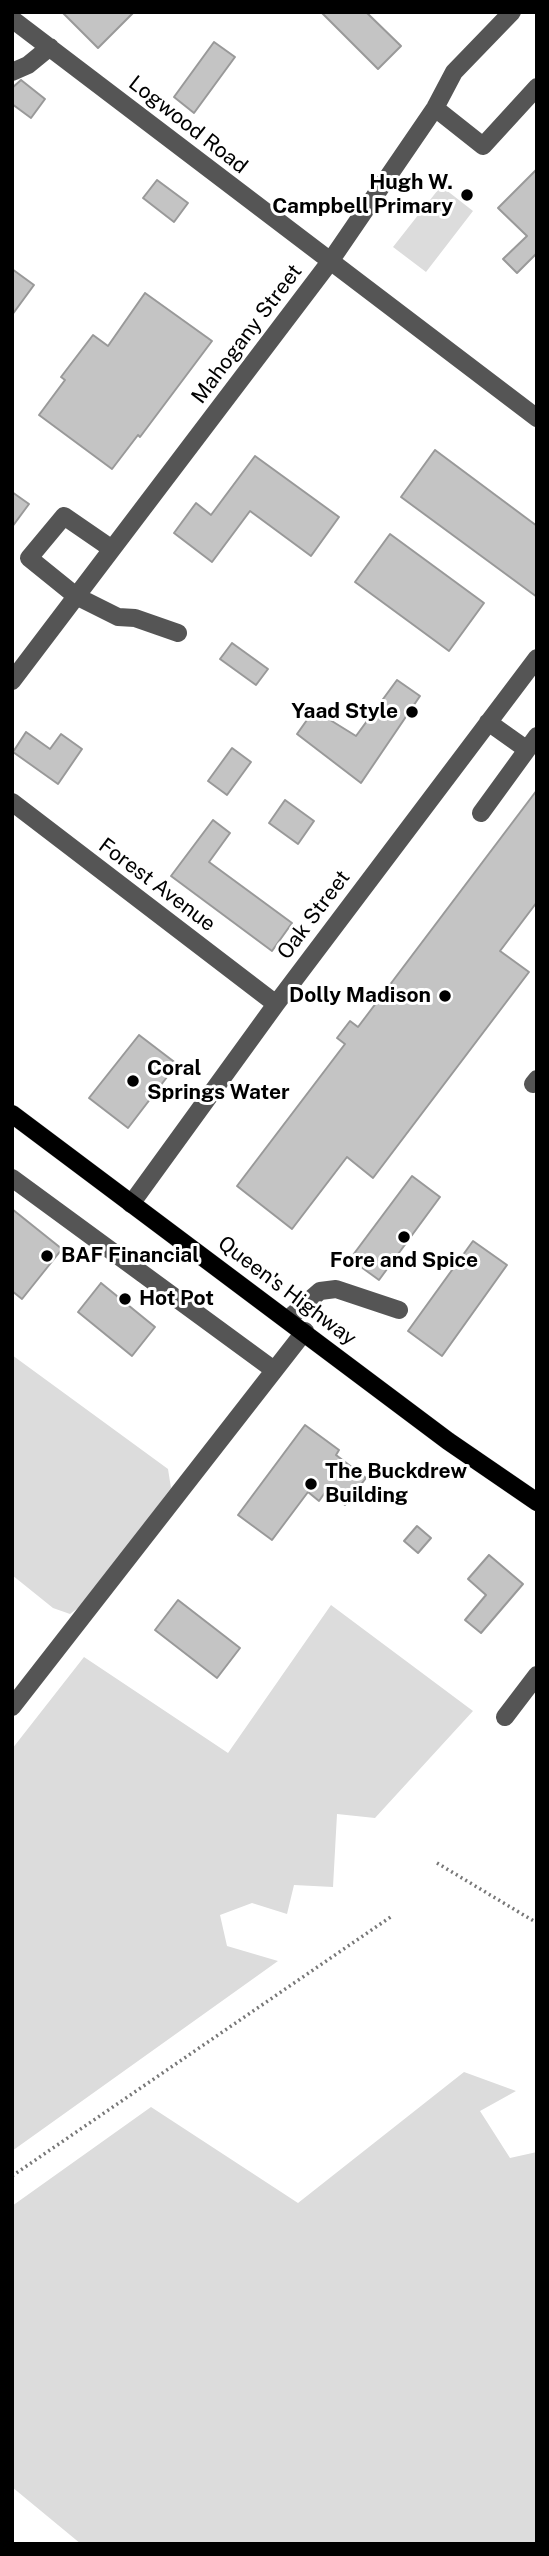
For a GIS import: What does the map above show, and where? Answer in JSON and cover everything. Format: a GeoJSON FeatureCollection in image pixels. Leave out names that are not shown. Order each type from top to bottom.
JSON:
{"type":"FeatureCollection","features":[{"type":"Feature","properties":{"kind":"main road","name":"Queen's Highway"},"geometry":{"type":"LineString","coordinates":[[12,1114],[288,1318],[448,1441],[537,1502]]}},
{"type":"Feature","properties":{"kind":"street","name":"Mahogany Street"},"geometry":{"type":"LineString","coordinates":[[12,681],[329,262],[435,108],[454,72],[512,12]]}},
{"type":"Feature","properties":{"kind":"street","name":"Logwood Road"},"geometry":{"type":"LineString","coordinates":[[12,19],[537,418]]}},
{"type":"Feature","properties":{"kind":"street"},"geometry":{"type":"LineString","coordinates":[[12,72],[27,65],[50,47]]}},
{"type":"Feature","properties":{"kind":"street"},"geometry":{"type":"LineString","coordinates":[[435,108],[483,146],[537,87]]}},
{"type":"Feature","properties":{"kind":"street"},"geometry":{"type":"LineString","coordinates":[[112,549],[64,516],[29,558],[76,596],[118,617],[135,618],[178,633]]}},
{"type":"Feature","properties":{"kind":"street","name":"Oak Street"},"geometry":{"type":"LineString","coordinates":[[131,1204],[276,1004],[537,657]]}},
{"type":"Feature","properties":{"kind":"street"},"geometry":{"type":"LineString","coordinates":[[481,813],[531,743],[488,722]]}},
{"type":"Feature","properties":{"kind":"street","name":"Forest Avenue"},"geometry":{"type":"LineString","coordinates":[[12,802],[276,1004]]}},
{"type":"Feature","properties":{"kind":"street"},"geometry":{"type":"LineString","coordinates":[[12,1178],[274,1370]]}},
{"type":"Feature","properties":{"kind":"street"},"geometry":{"type":"LineString","coordinates":[[288,1318],[320,1290],[336,1289],[400,1310]]}},
{"type":"Feature","properties":{"kind":"street"},"geometry":{"type":"LineString","coordinates":[[12,1707],[305,1331]]}},
{"type":"Feature","properties":{"kind":"street"},"geometry":{"type":"LineString","coordinates":[[505,1717],[537,1675]]}},
{"type":"Feature","properties":{"kind":"path"},"geometry":{"type":"LineString","coordinates":[[437,1863],[537,1923]]}},
{"type":"Feature","properties":{"kind":"path"},"geometry":{"type":"LineString","coordinates":[[12,2176],[392,1916]]}},
{"type":"Feature","properties":{"kind":"shaded area"},"geometry":{"type":"Polygon","coordinates":[[[441,186],[473,211],[426,272],[393,247],[441,186]]]}},
{"type":"Feature","properties":{"kind":"shaded area"},"geometry":{"type":"Polygon","coordinates":[[[12,1355],[168,1469],[171,1488],[86,1602],[70,1614],[53,1608],[12,1575],[12,1355]]]}},
{"type":"Feature","properties":{"kind":"shaded area"},"geometry":{"type":"Polygon","coordinates":[[[331,1605],[473,1711],[375,1818],[337,1814],[333,1887],[294,1885],[287,1914],[252,1903],[220,1915],[227,1946],[278,1961],[12,2151],[12,1749],[84,1657],[228,1753],[331,1605]]]}},
{"type":"Feature","properties":{"kind":"shaded area"},"geometry":{"type":"Polygon","coordinates":[[[464,2072],[516,2091],[480,2111],[510,2158],[537,2152],[537,2544],[81,2544],[12,2487],[12,2206],[151,2107],[298,2203],[464,2072]]]}},
{"type":"Feature","properties":{"kind":"building"},"geometry":{"type":"Polygon","coordinates":[[[62,12],[134,12],[98,48],[62,12]]]}},
{"type":"Feature","properties":{"kind":"building"},"geometry":{"type":"Polygon","coordinates":[[[321,12],[366,12],[401,46],[378,69],[321,12]]]}},
{"type":"Feature","properties":{"kind":"building"},"geometry":{"type":"Polygon","coordinates":[[[214,42],[235,57],[194,113],[174,97],[214,42]]]}},
{"type":"Feature","properties":{"kind":"building"},"geometry":{"type":"Polygon","coordinates":[[[21,80],[45,99],[31,118],[12,104],[12,88],[21,80]]]}},
{"type":"Feature","properties":{"kind":"building"},"geometry":{"type":"Polygon","coordinates":[[[537,169],[537,253],[517,273],[503,259],[527,236],[498,208],[537,169]]]}},
{"type":"Feature","properties":{"kind":"building"},"geometry":{"type":"Polygon","coordinates":[[[157,180],[188,203],[174,222],[143,198],[157,180]]]}},
{"type":"Feature","properties":{"kind":"building"},"geometry":{"type":"Polygon","coordinates":[[[12,269],[34,285],[12,315],[12,269]]]}},
{"type":"Feature","properties":{"kind":"building"},"geometry":{"type":"Polygon","coordinates":[[[145,293],[212,341],[140,437],[138,435],[112,469],[39,415],[65,380],[61,377],[93,335],[108,346],[145,293]]]}},
{"type":"Feature","properties":{"kind":"building"},"geometry":{"type":"Polygon","coordinates":[[[435,450],[537,526],[537,597],[401,497],[435,450]]]}},
{"type":"Feature","properties":{"kind":"building"},"geometry":{"type":"Polygon","coordinates":[[[255,456],[339,517],[311,556],[250,511],[212,562],[174,533],[196,503],[211,515],[255,456]]]}},
{"type":"Feature","properties":{"kind":"building"},"geometry":{"type":"Polygon","coordinates":[[[12,492],[29,504],[12,527],[12,492]]]}},
{"type":"Feature","properties":{"kind":"building"},"geometry":{"type":"Polygon","coordinates":[[[390,534],[484,603],[449,651],[355,582],[390,534]]]}},
{"type":"Feature","properties":{"kind":"building"},"geometry":{"type":"Polygon","coordinates":[[[232,643],[268,669],[256,685],[220,659],[232,643]]]}},
{"type":"Feature","properties":{"kind":"building"},"geometry":{"type":"Polygon","coordinates":[[[397,680],[420,696],[361,783],[297,734],[314,710],[356,736],[397,680]]]}},
{"type":"Feature","properties":{"kind":"building"},"geometry":{"type":"Polygon","coordinates":[[[26,732],[50,749],[61,734],[82,749],[58,784],[13,752],[26,732]]]}},
{"type":"Feature","properties":{"kind":"building"},"geometry":{"type":"Polygon","coordinates":[[[232,748],[251,762],[227,795],[208,781],[232,748]]]}},
{"type":"Feature","properties":{"kind":"building","name":"Dolly Madison"},"geometry":{"type":"Polygon","coordinates":[[[537,790],[537,902],[500,951],[529,972],[373,1178],[347,1157],[292,1229],[237,1186],[345,1044],[337,1038],[350,1021],[358,1027],[537,790]]]}},
{"type":"Feature","properties":{"kind":"building"},"geometry":{"type":"Polygon","coordinates":[[[285,800],[314,821],[298,844],[269,823],[285,800]]]}},
{"type":"Feature","properties":{"kind":"building"},"geometry":{"type":"Polygon","coordinates":[[[213,820],[230,833],[209,862],[292,923],[272,951],[171,876],[213,820]]]}},
{"type":"Feature","properties":{"kind":"building","name":"Coral Springs Water"},"geometry":{"type":"Polygon","coordinates":[[[139,1035],[177,1064],[128,1128],[89,1098],[139,1035]]]}},
{"type":"Feature","properties":{"kind":"building"},"geometry":{"type":"Polygon","coordinates":[[[412,1176],[440,1197],[379,1280],[350,1259],[412,1176]]]}},
{"type":"Feature","properties":{"kind":"building"},"geometry":{"type":"Polygon","coordinates":[[[12,1209],[62,1249],[22,1299],[12,1291],[12,1209]]]}},
{"type":"Feature","properties":{"kind":"building"},"geometry":{"type":"Polygon","coordinates":[[[473,1241],[507,1265],[442,1356],[408,1331],[473,1241]]]}},
{"type":"Feature","properties":{"kind":"building"},"geometry":{"type":"Polygon","coordinates":[[[101,1283],[155,1327],[132,1356],[78,1312],[101,1283]]]}},
{"type":"Feature","properties":{"kind":"building","name":"The Buckdrew Building"},"geometry":{"type":"Polygon","coordinates":[[[305,1425],[339,1450],[336,1455],[366,1478],[345,1505],[326,1491],[319,1501],[308,1492],[272,1540],[238,1515],[305,1425]]]}},
{"type":"Feature","properties":{"kind":"building"},"geometry":{"type":"Polygon","coordinates":[[[417,1526],[431,1538],[418,1553],[404,1541],[417,1526]]]}},
{"type":"Feature","properties":{"kind":"building"},"geometry":{"type":"Polygon","coordinates":[[[489,1555],[523,1584],[481,1633],[465,1620],[486,1595],[468,1579],[489,1555]]]}},
{"type":"Feature","properties":{"kind":"building"},"geometry":{"type":"Polygon","coordinates":[[[178,1600],[240,1648],[217,1678],[155,1630],[178,1600]]]}},
{"type":"Feature","properties":{"kind":"place","name":"Hugh W. Campbell Primary"},"geometry":{"type":"Point","coordinates":[467,195]}},
{"type":"Feature","properties":{"kind":"place","name":"Yaad Style"},"geometry":{"type":"Point","coordinates":[412,712]}},
{"type":"Feature","properties":{"kind":"place","name":"Dolly Madison"},"geometry":{"type":"Point","coordinates":[445,996]}},
{"type":"Feature","properties":{"kind":"place","name":"Coral Springs Water"},"geometry":{"type":"Point","coordinates":[133,1081]}},
{"type":"Feature","properties":{"kind":"place","name":"Fore and Spice"},"geometry":{"type":"Point","coordinates":[404,1237]}},
{"type":"Feature","properties":{"kind":"place","name":"BAF Financial"},"geometry":{"type":"Point","coordinates":[47,1256]}},
{"type":"Feature","properties":{"kind":"place","name":"Hot Pot"},"geometry":{"type":"Point","coordinates":[125,1299]}},
{"type":"Feature","properties":{"kind":"place","name":"The Buckdrew Building"},"geometry":{"type":"Point","coordinates":[311,1484]}}]}
